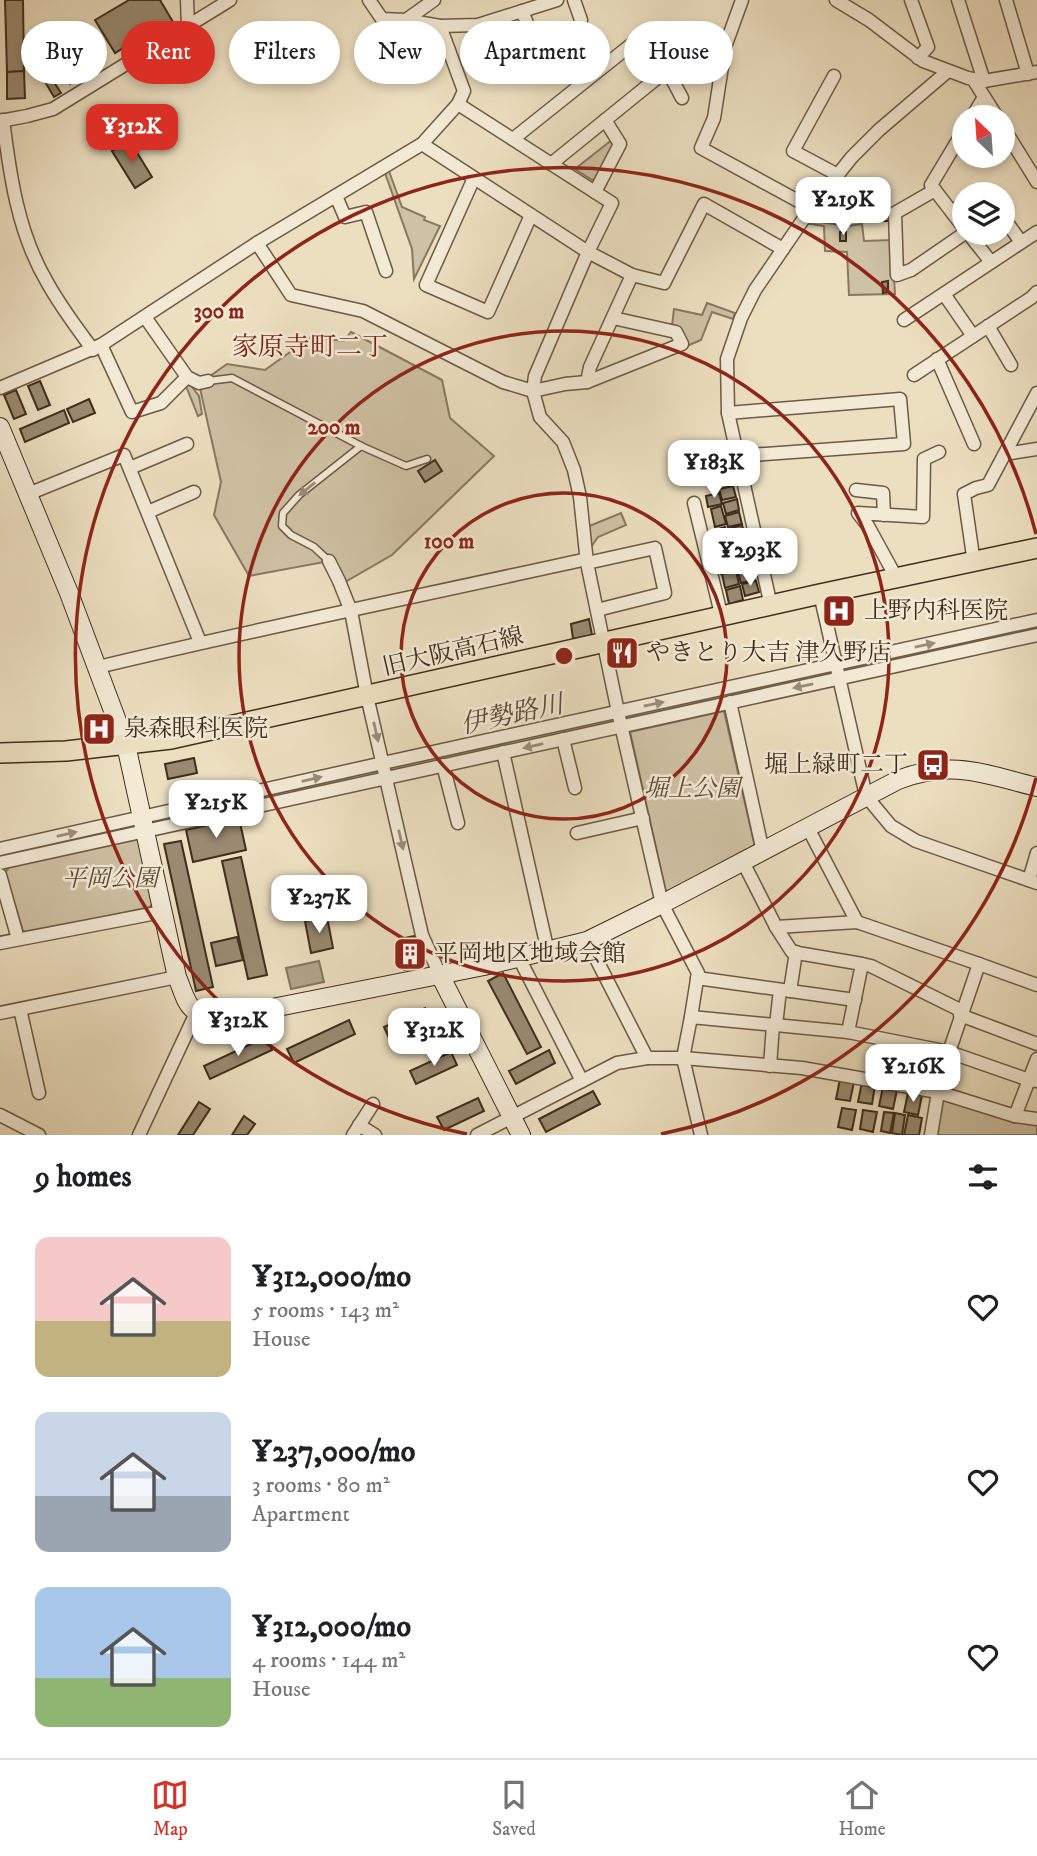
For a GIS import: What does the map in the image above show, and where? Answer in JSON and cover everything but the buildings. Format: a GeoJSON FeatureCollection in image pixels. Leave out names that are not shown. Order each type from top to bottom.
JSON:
{"type":"FeatureCollection","features":[{"type":"Feature","properties":{"kind":"main road","name":"旧大阪高石線"},"geometry":{"type":"LineString","coordinates":[[0,754],[66,751],[171,739],[1037,548]]}},
{"type":"Feature","properties":{"kind":"street"},"geometry":{"type":"LineString","coordinates":[[187,0],[188,21]]}},
{"type":"Feature","properties":{"kind":"street"},"geometry":{"type":"LineString","coordinates":[[197,21],[230,0]]}},
{"type":"Feature","properties":{"kind":"street"},"geometry":{"type":"LineString","coordinates":[[369,0],[382,19],[412,21]]}},
{"type":"Feature","properties":{"kind":"street"},"geometry":{"type":"LineString","coordinates":[[406,20],[434,0]]}},
{"type":"Feature","properties":{"kind":"street"},"geometry":{"type":"LineString","coordinates":[[446,26],[478,25],[557,0]]}},
{"type":"Feature","properties":{"kind":"street"},"geometry":{"type":"LineString","coordinates":[[574,0],[581,21]]}},
{"type":"Feature","properties":{"kind":"street"},"geometry":{"type":"LineString","coordinates":[[742,0],[725,47],[714,118],[701,148],[811,208]]}},
{"type":"Feature","properties":{"kind":"street"},"geometry":{"type":"LineString","coordinates":[[836,0],[869,20],[918,58],[979,80],[1032,73],[1006,0]]}},
{"type":"Feature","properties":{"kind":"street"},"geometry":{"type":"LineString","coordinates":[[911,0],[929,47],[918,58]]}},
{"type":"Feature","properties":{"kind":"street"},"geometry":{"type":"LineString","coordinates":[[958,0],[984,97],[989,105]]}},
{"type":"Feature","properties":{"kind":"street"},"geometry":{"type":"LineString","coordinates":[[522,11],[526,21]]}},
{"type":"Feature","properties":{"kind":"street"},"geometry":{"type":"LineString","coordinates":[[0,388],[97,348],[257,243],[422,144],[458,104],[464,91],[446,42]]}},
{"type":"Feature","properties":{"kind":"street"},"geometry":{"type":"LineString","coordinates":[[513,139],[624,50]]}},
{"type":"Feature","properties":{"kind":"street"},"geometry":{"type":"LineString","coordinates":[[121,68],[53,109],[2,121],[21,226],[46,281],[97,348],[132,412],[162,403],[187,377]]}},
{"type":"Feature","properties":{"kind":"street"},"geometry":{"type":"LineString","coordinates":[[771,606],[728,413],[727,359],[741,318],[755,290],[811,208],[852,157],[879,130],[948,71]]}},
{"type":"Feature","properties":{"kind":"street"},"geometry":{"type":"LineString","coordinates":[[834,76],[793,151],[838,175]]}},
{"type":"Feature","properties":{"kind":"street"},"geometry":{"type":"LineString","coordinates":[[551,164],[650,84]]}},
{"type":"Feature","properties":{"kind":"street"},"geometry":{"type":"LineString","coordinates":[[674,84],[682,98]]}},
{"type":"Feature","properties":{"kind":"street"},"geometry":{"type":"LineString","coordinates":[[979,105],[984,97]]}},
{"type":"Feature","properties":{"kind":"street"},"geometry":{"type":"LineString","coordinates":[[458,104],[612,203],[535,376],[533,391],[540,417],[563,442],[574,470],[580,497],[587,561],[662,904],[698,973],[683,1058],[701,1135]]}},
{"type":"Feature","properties":{"kind":"street"},"geometry":{"type":"LineString","coordinates":[[595,192],[620,144],[605,120]]}},
{"type":"Feature","properties":{"kind":"street"},"geometry":{"type":"LineString","coordinates":[[422,144],[588,252],[632,275],[664,283],[705,204],[783,248]]}},
{"type":"Feature","properties":{"kind":"street"},"geometry":{"type":"LineString","coordinates":[[1015,146],[1037,182]]}},
{"type":"Feature","properties":{"kind":"street"},"geometry":{"type":"LineString","coordinates":[[952,150],[931,185],[952,212]]}},
{"type":"Feature","properties":{"kind":"street"},"geometry":{"type":"LineString","coordinates":[[474,177],[426,285],[488,312],[531,215]]}},
{"type":"Feature","properties":{"kind":"street"},"geometry":{"type":"LineString","coordinates":[[935,190],[895,213],[897,275],[911,270],[952,241]]}},
{"type":"Feature","properties":{"kind":"street"},"geometry":{"type":"LineString","coordinates":[[336,195],[345,217],[366,212],[386,271]]}},
{"type":"Feature","properties":{"kind":"street"},"geometry":{"type":"LineString","coordinates":[[904,320],[1037,232]]}},
{"type":"Feature","properties":{"kind":"street"},"geometry":{"type":"LineString","coordinates":[[1015,234],[1021,242]]}},
{"type":"Feature","properties":{"kind":"street"},"geometry":{"type":"LineString","coordinates":[[257,243],[291,295],[363,311],[503,382],[533,391],[587,382],[682,344],[676,332],[613,318]]}},
{"type":"Feature","properties":{"kind":"street"},"geometry":{"type":"LineString","coordinates":[[977,245],[991,262]]}},
{"type":"Feature","properties":{"kind":"street"},"geometry":{"type":"LineString","coordinates":[[587,382],[590,367],[632,275]]}},
{"type":"Feature","properties":{"kind":"street"},"geometry":{"type":"LineString","coordinates":[[914,374],[1037,292]]}},
{"type":"Feature","properties":{"kind":"street"},"geometry":{"type":"LineString","coordinates":[[944,294],[972,336]]}},
{"type":"Feature","properties":{"kind":"street"},"geometry":{"type":"LineString","coordinates":[[145,317],[187,377],[199,383],[208,382]]}},
{"type":"Feature","properties":{"kind":"street"},"geometry":{"type":"LineString","coordinates":[[988,326],[1012,365]]}},
{"type":"Feature","properties":{"kind":"street"},"geometry":{"type":"LineString","coordinates":[[937,359],[974,444]]}},
{"type":"Feature","properties":{"kind":"street"},"geometry":{"type":"LineString","coordinates":[[974,563],[964,494],[988,485],[1035,399]]}},
{"type":"Feature","properties":{"kind":"street"},"geometry":{"type":"LineString","coordinates":[[728,413],[900,400],[904,444],[738,456]]}},
{"type":"Feature","properties":{"kind":"street"},"geometry":{"type":"LineString","coordinates":[[0,427],[69,593],[126,745],[177,977],[189,1006],[196,1013],[217,1019],[440,975],[587,941],[898,780],[933,769],[968,770],[1037,787]]}},
{"type":"Feature","properties":{"kind":"street"},"geometry":{"type":"LineString","coordinates":[[130,468],[187,444]]}},
{"type":"Feature","properties":{"kind":"street"},"geometry":{"type":"LineString","coordinates":[[1005,454],[1037,449]]}},
{"type":"Feature","properties":{"kind":"street"},"geometry":{"type":"LineString","coordinates":[[897,579],[858,513],[923,517],[924,459],[939,452]]}},
{"type":"Feature","properties":{"kind":"street"},"geometry":{"type":"LineString","coordinates":[[28,495],[124,455],[200,642]]}},
{"type":"Feature","properties":{"kind":"street"},"geometry":{"type":"LineString","coordinates":[[856,490],[883,493],[884,515]]}},
{"type":"Feature","properties":{"kind":"street"},"geometry":{"type":"LineString","coordinates":[[148,512],[194,492]]}},
{"type":"Feature","properties":{"kind":"street"},"geometry":{"type":"LineString","coordinates":[[694,503],[722,618]]}},
{"type":"Feature","properties":{"kind":"street"},"geometry":{"type":"LineString","coordinates":[[98,667],[200,642],[655,548],[665,593],[597,610]]}},
{"type":"Feature","properties":{"kind":"street"},"geometry":{"type":"LineString","coordinates":[[329,561],[351,611],[422,935],[522,1135]]}},
{"type":"Feature","properties":{"kind":"street"},"geometry":{"type":"LineString","coordinates":[[820,594],[866,796],[891,826],[916,841],[1033,881],[1037,853]]}},
{"type":"Feature","properties":{"kind":"street"},"geometry":{"type":"LineString","coordinates":[[0,849],[142,824],[620,719],[837,671],[1037,620]]}},
{"type":"Feature","properties":{"kind":"street"},"geometry":{"type":"LineString","coordinates":[[385,770],[443,765],[563,739],[620,719],[730,702],[837,671],[1037,635]]}},
{"type":"Feature","properties":{"kind":"street"},"geometry":{"type":"LineString","coordinates":[[730,702],[763,852]]}},
{"type":"Feature","properties":{"kind":"street"},"geometry":{"type":"LineString","coordinates":[[563,739],[575,788]]}},
{"type":"Feature","properties":{"kind":"street"},"geometry":{"type":"LineString","coordinates":[[503,752],[548,951]]}},
{"type":"Feature","properties":{"kind":"street"},"geometry":{"type":"LineString","coordinates":[[443,765],[458,823]]}},
{"type":"Feature","properties":{"kind":"street"},"geometry":{"type":"LineString","coordinates":[[577,833],[643,818]]}},
{"type":"Feature","properties":{"kind":"street"},"geometry":{"type":"LineString","coordinates":[[0,863],[142,824]]}},
{"type":"Feature","properties":{"kind":"street"},"geometry":{"type":"LineString","coordinates":[[808,828],[857,922]]}},
{"type":"Feature","properties":{"kind":"street"},"geometry":{"type":"LineString","coordinates":[[743,862],[792,952],[872,966],[961,1013],[1037,1044]]}},
{"type":"Feature","properties":{"kind":"street"},"geometry":{"type":"LineString","coordinates":[[0,875],[18,939]]}},
{"type":"Feature","properties":{"kind":"street"},"geometry":{"type":"LineString","coordinates":[[0,943],[162,912]]}},
{"type":"Feature","properties":{"kind":"street"},"geometry":{"type":"LineString","coordinates":[[776,927],[857,922],[1037,985]]}},
{"type":"Feature","properties":{"kind":"street"},"geometry":{"type":"LineString","coordinates":[[587,941],[647,1058]]}},
{"type":"Feature","properties":{"kind":"street"},"geometry":{"type":"LineString","coordinates":[[770,1066],[775,1025],[796,952]]}},
{"type":"Feature","properties":{"kind":"street"},"geometry":{"type":"LineString","coordinates":[[519,958],[582,1082]]}},
{"type":"Feature","properties":{"kind":"street"},"geometry":{"type":"LineString","coordinates":[[848,1032],[862,964]]}},
{"type":"Feature","properties":{"kind":"street"},"geometry":{"type":"LineString","coordinates":[[931,1135],[937,1093],[979,964]]}},
{"type":"Feature","properties":{"kind":"street"},"geometry":{"type":"LineString","coordinates":[[0,1013],[177,977]]}},
{"type":"Feature","properties":{"kind":"street"},"geometry":{"type":"LineString","coordinates":[[697,978],[855,1000]]}},
{"type":"Feature","properties":{"kind":"street"},"geometry":{"type":"LineString","coordinates":[[20,1009],[39,1093]]}},
{"type":"Feature","properties":{"kind":"street"},"geometry":{"type":"LineString","coordinates":[[139,1135],[196,1013]]}},
{"type":"Feature","properties":{"kind":"street"},"geometry":{"type":"LineString","coordinates":[[691,1017],[848,1032],[949,1052],[1033,1081]]}},
{"type":"Feature","properties":{"kind":"street"},"geometry":{"type":"LineString","coordinates":[[477,1135],[617,1063],[647,1058],[683,1058],[802,1069],[937,1093],[1015,1116],[1037,1119]]}},
{"type":"Feature","properties":{"kind":"street"},"geometry":{"type":"LineString","coordinates":[[1015,1116],[1033,1081],[1037,1059]]}},
{"type":"Feature","properties":{"kind":"street"},"geometry":{"type":"LineString","coordinates":[[373,1104],[356,1130],[375,1135]]}},
{"type":"Feature","properties":{"kind":"street"},"geometry":{"type":"LineString","coordinates":[[0,1115],[39,1135]]}},
{"type":"Feature","properties":{"kind":"lane"},"geometry":{"type":"LineString","coordinates":[[208,382],[232,378],[361,446],[406,466],[427,459]]}},
{"type":"Feature","properties":{"kind":"lane"},"geometry":{"type":"LineString","coordinates":[[329,561],[314,547],[282,526],[283,513],[299,495],[361,446]]}},
{"type":"Feature","properties":{"kind":"green space"},"geometry":{"type":"Polygon","coordinates":[[[613,139],[614,145],[596,179],[592,180],[575,169],[613,139]]]}},
{"type":"Feature","properties":{"kind":"green space"},"geometry":{"type":"Polygon","coordinates":[[[389,171],[402,207],[440,226],[414,279],[412,249],[385,173],[389,171]]]}},
{"type":"Feature","properties":{"kind":"green space"},"geometry":{"type":"Polygon","coordinates":[[[807,220],[847,226],[862,224],[864,241],[892,240],[895,294],[849,295],[847,252],[825,251],[824,226],[805,223],[807,220]]]}},
{"type":"Feature","properties":{"kind":"green space"},"geometry":{"type":"Polygon","coordinates":[[[707,303],[735,313],[733,319],[712,312],[701,340],[687,346],[672,326],[674,309],[702,315],[707,303]]]}},
{"type":"Feature","properties":{"kind":"green space"},"geometry":{"type":"Polygon","coordinates":[[[351,332],[442,380],[450,418],[494,456],[392,555],[345,582],[329,561],[249,576],[214,515],[221,482],[199,384],[227,364],[265,370],[311,337],[344,341],[351,332]]]}},
{"type":"Feature","properties":{"kind":"green space"},"geometry":{"type":"Polygon","coordinates":[[[189,383],[199,396],[202,414],[198,416],[186,386],[189,383]]]}},
{"type":"Feature","properties":{"kind":"green space"},"geometry":{"type":"Polygon","coordinates":[[[621,513],[626,525],[598,537],[589,550],[587,527],[621,513]]]}},
{"type":"Feature","properties":{"kind":"green space","name":"堀上公園"},"geometry":{"type":"Polygon","coordinates":[[[724,711],[755,847],[666,892],[630,732],[724,711]]]}},
{"type":"Feature","properties":{"kind":"green space","name":"平岡公園"},"geometry":{"type":"Polygon","coordinates":[[[136,837],[140,840],[153,903],[150,907],[27,933],[23,931],[5,873],[10,866],[136,837]]]}},
{"type":"Feature","properties":{"kind":"green space"},"geometry":{"type":"Polygon","coordinates":[[[941,1098],[1037,1124],[1037,1135],[935,1135],[941,1098]]]}},
{"type":"Feature","properties":{"kind":"shaded area"},"geometry":{"type":"Polygon","coordinates":[[[319,961],[324,982],[291,989],[286,968],[319,961]]]}},
{"type":"Feature","properties":{"kind":"waterway","name":"伊勢路川"},"geometry":{"type":"LineString","coordinates":[[303,787],[1037,628]]}},
{"type":"Feature","properties":{"kind":"waterway","name":"伊勢路川"},"geometry":{"type":"LineString","coordinates":[[30,851],[201,810]]}},
{"type":"Feature","properties":{"kind":"place","name":"上野内科医院"},"geometry":{"type":"Point","coordinates":[839,611]}},
{"type":"Feature","properties":{"kind":"place","name":"やきとり大吉 津久野店"},"geometry":{"type":"Point","coordinates":[622,653]}},
{"type":"Feature","properties":{"kind":"place","name":"泉森眼科医院"},"geometry":{"type":"Point","coordinates":[99,729]}},
{"type":"Feature","properties":{"kind":"place","name":"堀上緑町二丁"},"geometry":{"type":"Point","coordinates":[933,765]}},
{"type":"Feature","properties":{"kind":"place","name":"平岡地区地域会館"},"geometry":{"type":"Point","coordinates":[410,954]}},
{"type":"Feature","properties":{"kind":"district","name":"家原寺町二丁"},"geometry":{"type":"Point","coordinates":[310,347]}}]}
